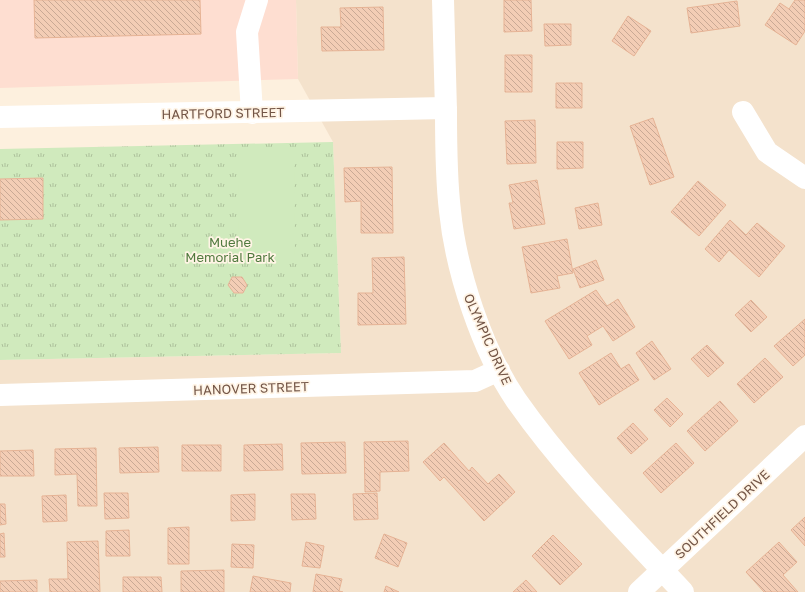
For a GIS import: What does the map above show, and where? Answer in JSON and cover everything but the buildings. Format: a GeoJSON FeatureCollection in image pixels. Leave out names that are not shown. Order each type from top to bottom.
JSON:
{"type":"FeatureCollection","features":[{"type":"Feature","properties":{"kind":"street"},"geometry":{"type":"LineString","coordinates":[[252,113],[247,32],[257,0]]}},
{"type":"Feature","properties":{"kind":"street","name":"OLYMPIC DRIVE"},"geometry":{"type":"LineString","coordinates":[[444,0],[447,174],[450,212],[454,238],[469,301],[499,370],[516,399],[575,476],[683,592]]}},
{"type":"Feature","properties":{"kind":"street","name":"HARTFORD STREET"},"geometry":{"type":"LineString","coordinates":[[0,117],[446,108]]}},
{"type":"Feature","properties":{"kind":"street"},"geometry":{"type":"LineString","coordinates":[[743,112],[767,152],[805,178]]}},
{"type":"Feature","properties":{"kind":"street","name":"HANOVER STREET"},"geometry":{"type":"LineString","coordinates":[[0,395],[475,381],[499,370]]}},
{"type":"Feature","properties":{"kind":"street","name":"SOUTHFIELD DRIVE"},"geometry":{"type":"LineString","coordinates":[[639,592],[805,436]]}},
{"type":"Feature","properties":{"kind":"shaded area"},"geometry":{"type":"Polygon","coordinates":[[[0,0],[296,0],[298,79],[0,88],[0,0]]]}},
{"type":"Feature","properties":{"kind":"shaded area"},"geometry":{"type":"Polygon","coordinates":[[[296,0],[805,0],[805,592],[0,592],[0,360],[341,353],[333,142],[298,79],[296,0]]]}},
{"type":"Feature","properties":{"kind":"green space","name":"Muehe Memorial Park"},"geometry":{"type":"Polygon","coordinates":[[[333,142],[341,353],[0,360],[0,149],[333,142]]]}},
{"type":"Feature","properties":{"kind":"green space"},"geometry":{"type":"Polygon","coordinates":[[[238,147],[294,147],[295,258],[239,258],[238,147]]]}}]}
